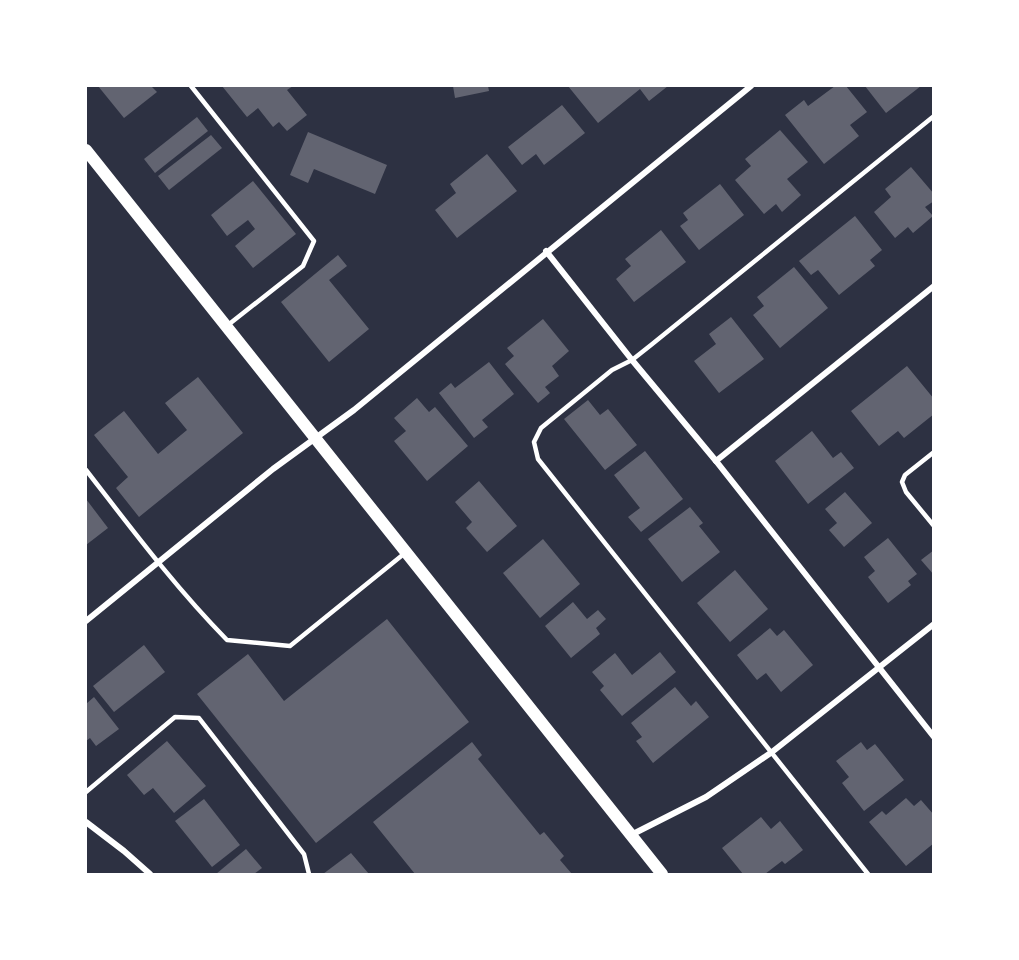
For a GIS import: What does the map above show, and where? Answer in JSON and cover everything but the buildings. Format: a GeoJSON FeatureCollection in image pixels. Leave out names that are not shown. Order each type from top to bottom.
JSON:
{"type":"FeatureCollection","features":[{"type":"Feature","properties":{"kind":"main road"},"geometry":{"type":"LineString","coordinates":[[86,150],[662,874]]}},
{"type":"Feature","properties":{"kind":"street"},"geometry":{"type":"LineString","coordinates":[[86,621],[315,438],[354,410],[751,86]]}},
{"type":"Feature","properties":{"kind":"street"},"geometry":{"type":"LineString","coordinates":[[546,251],[716,461],[933,737]]}},
{"type":"Feature","properties":{"kind":"street"},"geometry":{"type":"LineString","coordinates":[[716,461],[933,286]]}},
{"type":"Feature","properties":{"kind":"street"},"geometry":{"type":"LineString","coordinates":[[631,835],[706,796],[772,752],[933,624]]}},
{"type":"Feature","properties":{"kind":"street"},"geometry":{"type":"LineString","coordinates":[[86,822],[150,874]]}},
{"type":"Feature","properties":{"kind":"lane"},"geometry":{"type":"LineString","coordinates":[[190,86],[314,242],[303,266],[226,327]]}},
{"type":"Feature","properties":{"kind":"lane"},"geometry":{"type":"LineString","coordinates":[[868,874],[538,459],[534,442],[541,428],[612,370],[632,360],[933,116]]}},
{"type":"Feature","properties":{"kind":"lane"},"geometry":{"type":"LineString","coordinates":[[933,452],[905,475],[902,482],[906,492],[933,526]]}},
{"type":"Feature","properties":{"kind":"lane"},"geometry":{"type":"LineString","coordinates":[[86,470],[158,562],[227,640],[290,645],[406,553]]}},
{"type":"Feature","properties":{"kind":"lane"},"geometry":{"type":"LineString","coordinates":[[86,792],[175,717],[199,718],[304,854],[309,874]]}}]}
